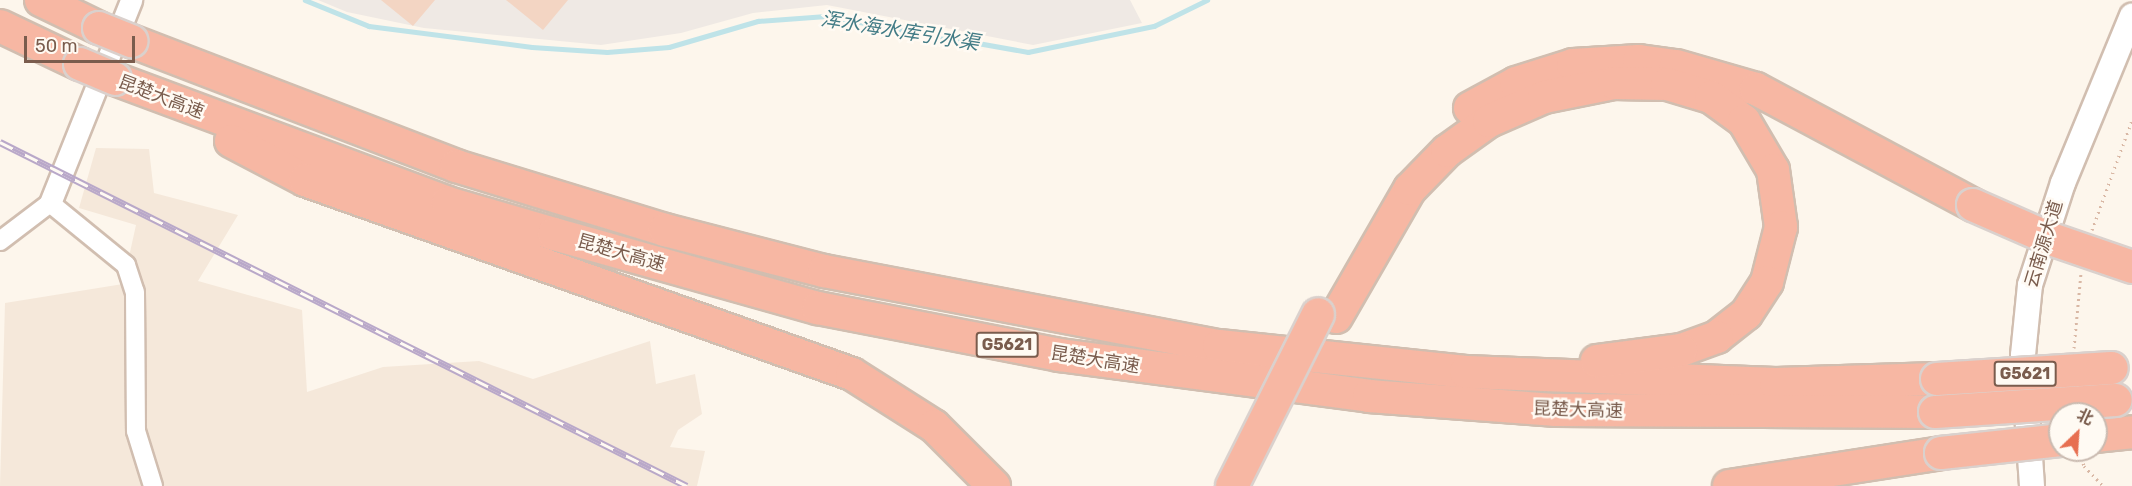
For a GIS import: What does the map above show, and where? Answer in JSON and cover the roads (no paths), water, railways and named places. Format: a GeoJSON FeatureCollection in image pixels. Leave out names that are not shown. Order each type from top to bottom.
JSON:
{"type":"FeatureCollection","features":[{"type":"Feature","properties":{"kind":"highway","name":"昆楚大高速"},"geometry":{"type":"LineString","coordinates":[[41,0],[131,41],[456,166],[665,230],[824,271],[1219,346],[1466,372],[1776,384],[1937,379],[2122,368]]}},
{"type":"Feature","properties":{"kind":"highway","name":"昆楚大高速"},"geometry":{"type":"LineString","coordinates":[[0,26],[124,83],[448,203],[818,308],[1059,355],[1369,396],[1556,410],[1935,412],[2124,400]]}},
{"type":"Feature","properties":{"kind":"highway"},"geometry":{"type":"LineString","coordinates":[[1254,486],[1378,201],[1429,141],[1491,95],[1573,65],[1639,61],[1725,78],[1800,110],[1973,205],[2048,238],[2132,267]]}},
{"type":"Feature","properties":{"kind":"highway"},"geometry":{"type":"LineString","coordinates":[[1232,486],[1327,316],[1418,180],[1460,140],[1506,112],[1566,91],[1641,82],[1691,89],[1720,102],[1744,121],[1773,170],[1780,227],[1767,282],[1733,326],[1681,350],[1466,372]]}},
{"type":"Feature","properties":{"kind":"highway"},"geometry":{"type":"LineString","coordinates":[[124,83],[305,180],[852,374],[933,426],[994,486]]}},
{"type":"Feature","properties":{"kind":"highway"},"geometry":{"type":"LineString","coordinates":[[1729,486],[1941,453],[2048,441]]}},
{"type":"Feature","properties":{"kind":"main road","name":"云南源大道"},"geometry":{"type":"LineString","coordinates":[[2032,486],[2023,354],[2030,285],[2063,183],[2132,16]]}},
{"type":"Feature","properties":{"kind":"street"},"geometry":{"type":"LineString","coordinates":[[0,241],[50,202],[131,0]]}},
{"type":"Feature","properties":{"kind":"street"},"geometry":{"type":"LineString","coordinates":[[50,202],[112,250],[132,276],[136,431],[153,486]]}},
{"type":"Feature","properties":{"kind":"waterway","name":"浑水海水库引水渠"},"geometry":{"type":"LineString","coordinates":[[305,0],[369,26],[532,47],[607,52],[669,47],[758,21],[826,16],[1028,52],[1154,26],[1207,0]]}},
{"type":"Feature","properties":{"kind":"railway"},"geometry":{"type":"LineString","coordinates":[[0,142],[687,486]]}}]}
